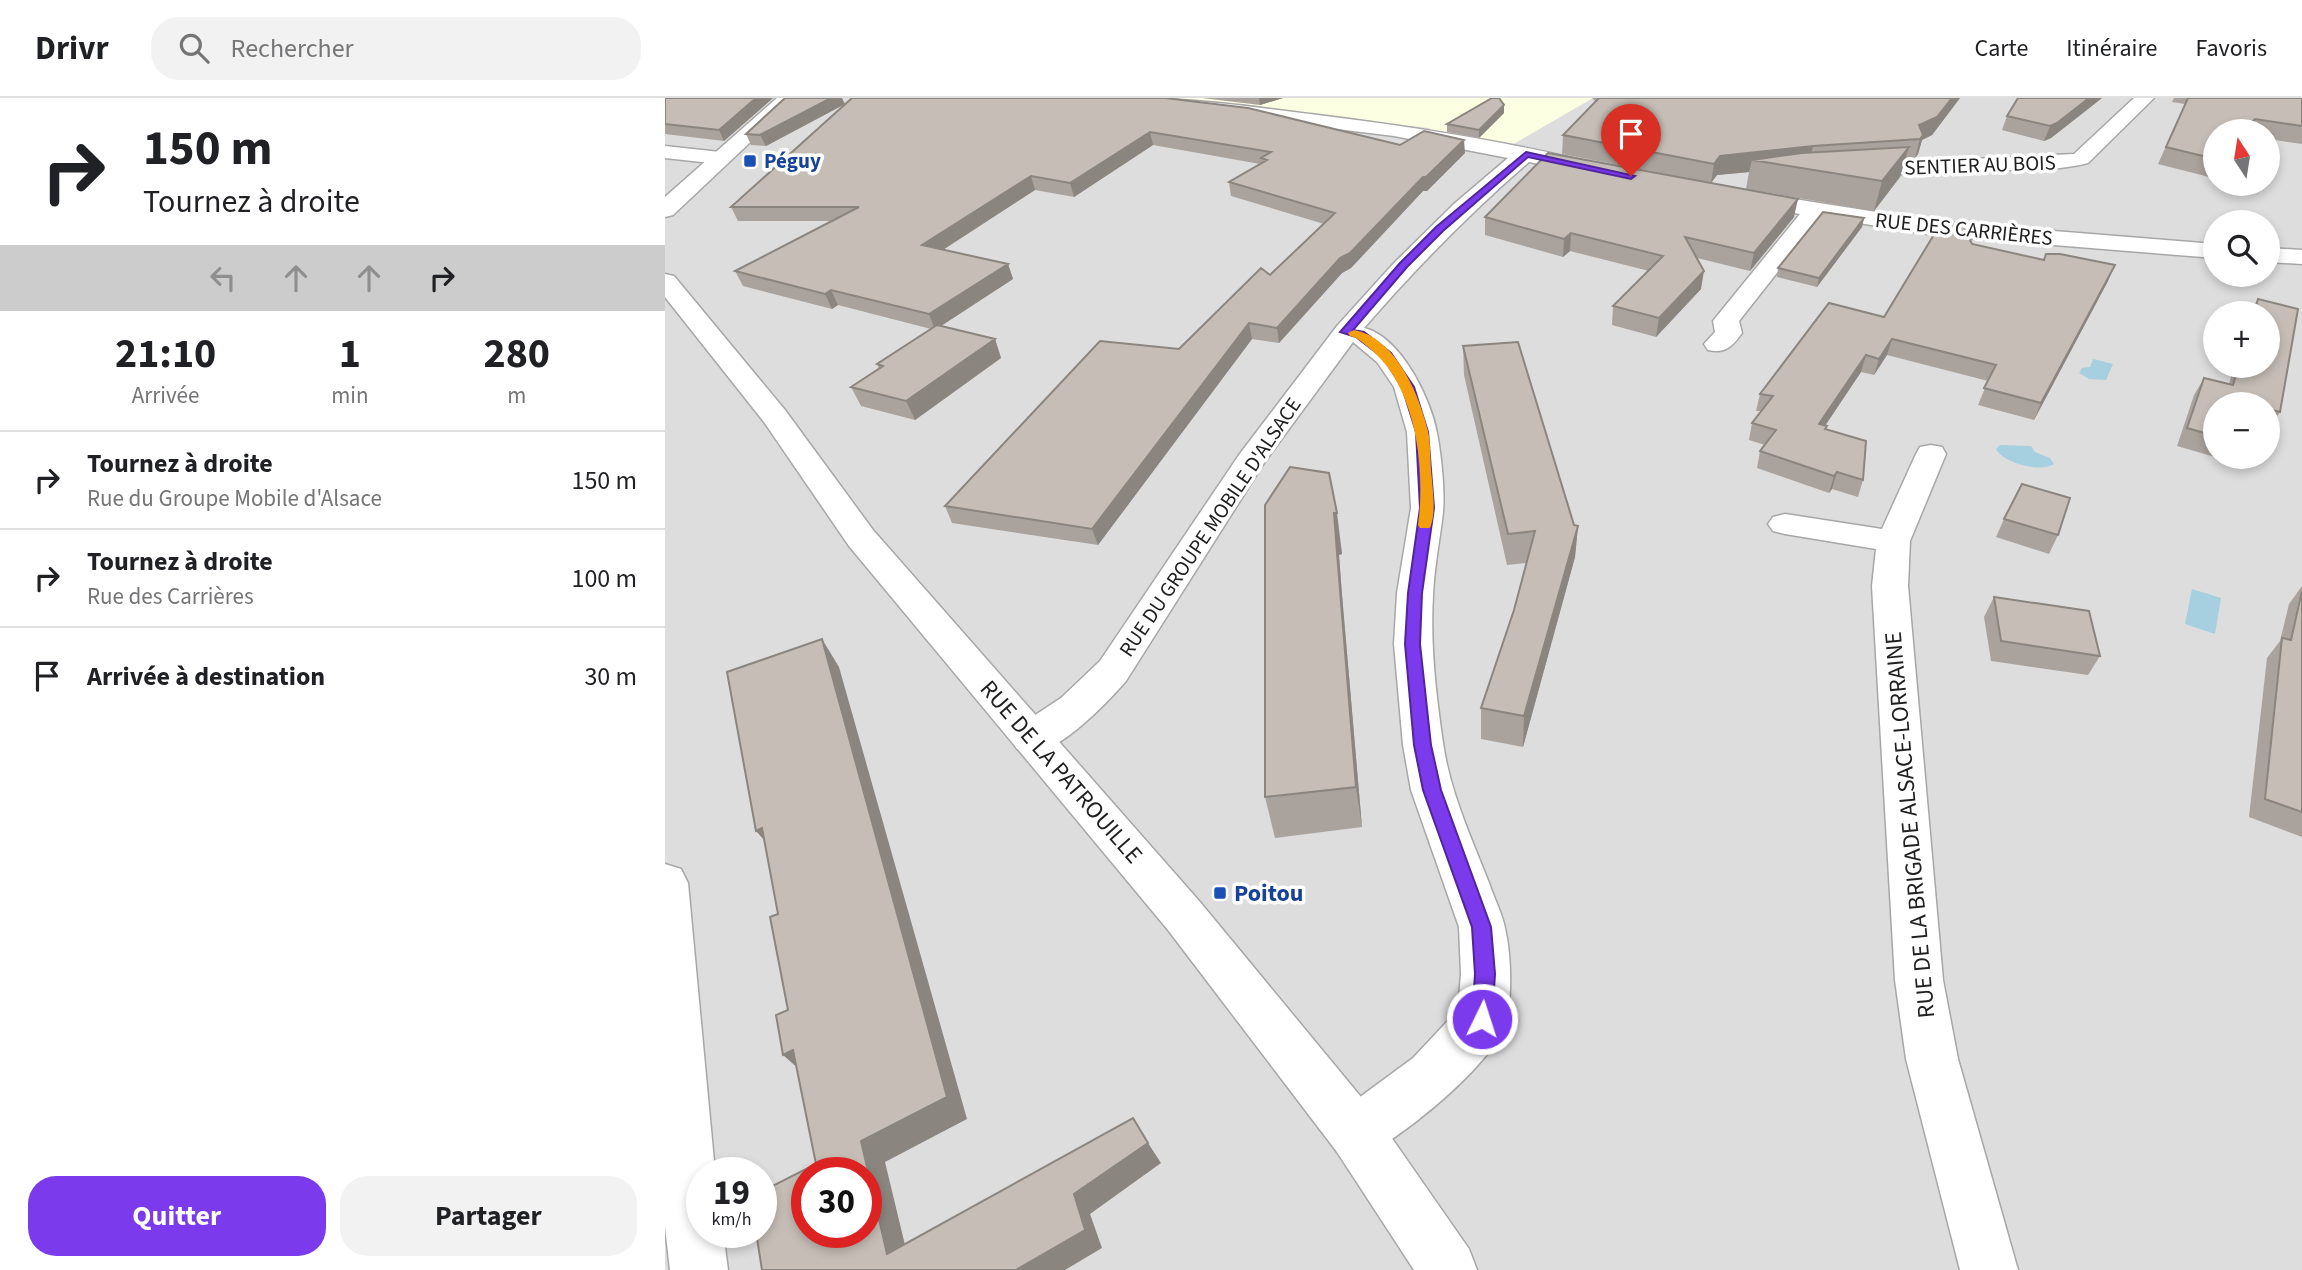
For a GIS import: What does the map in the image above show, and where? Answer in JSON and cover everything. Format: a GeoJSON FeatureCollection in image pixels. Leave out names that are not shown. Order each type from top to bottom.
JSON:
{"type":"FeatureCollection","features":[{"type":"Feature","properties":{"kind":"street"},"geometry":{"type":"LineString","coordinates":[[665,210],[788,98]]}},
{"type":"Feature","properties":{"kind":"street"},"geometry":{"type":"LineString","coordinates":[[1134,98],[1394,130],[1618,173]]}},
{"type":"Feature","properties":{"kind":"street","name":"SENTIER AU BOIS"},"geometry":{"type":"LineString","coordinates":[[1823,172],[1970,164],[2063,163],[2081,159],[2144,98]]}},
{"type":"Feature","properties":{"kind":"street"},"geometry":{"type":"LineString","coordinates":[[665,152],[720,158]]}},
{"type":"Feature","properties":{"kind":"street","name":"RUE DU GROUPE MOBILE D'ALSACE"},"geometry":{"type":"LineString","coordinates":[[1031,738],[1067,718],[1087,701],[1113,671],[1249,460],[1346,332],[1403,265],[1430,238],[1526,155]]}},
{"type":"Feature","properties":{"kind":"street","name":"RUE DES CARRIÈRES"},"geometry":{"type":"LineString","coordinates":[[1759,178],[1729,188],[1815,210],[1940,229],[2203,250]]}},
{"type":"Feature","properties":{"kind":"street"},"geometry":{"type":"LineString","coordinates":[[1718,344],[1729,333],[1726,320],[1815,210]]}},
{"type":"Feature","properties":{"kind":"street"},"geometry":{"type":"LineString","coordinates":[[2280,256],[2302,257]]}},
{"type":"Feature","properties":{"kind":"street","name":"RUE DE LA PATROUILLE"},"geometry":{"type":"LineString","coordinates":[[665,281],[775,416],[861,538],[1184,916],[1356,1133],[1448,1270]]}},
{"type":"Feature","properties":{"kind":"street"},"geometry":{"type":"LineString","coordinates":[[1346,332],[1360,335],[1387,356],[1408,387],[1422,432],[1427,508],[1415,593],[1413,644],[1423,745],[1432,790],[1482,927],[1485,974],[1482,1019],[1458,1049],[1431,1076],[1356,1133]]}},
{"type":"Feature","properties":{"kind":"street","name":"RUE DE LA BRIGADE ALSACE-LORRAINE"},"geometry":{"type":"LineString","coordinates":[[1931,454],[1893,541],[1890,586],[1919,980],[1932,1059],[1989,1270]]}},
{"type":"Feature","properties":{"kind":"street"},"geometry":{"type":"LineString","coordinates":[[1785,524],[1893,541]]}},
{"type":"Feature","properties":{"kind":"street"},"geometry":{"type":"LineString","coordinates":[[665,883],[678,1208],[699,1270]]}},
{"type":"Feature","properties":{"kind":"shaded area"},"geometry":{"type":"Polygon","coordinates":[[[665,98],[2302,98],[2302,1270],[665,1270],[665,98]]]}},
{"type":"Feature","properties":{"kind":"shaded area"},"geometry":{"type":"Polygon","coordinates":[[[1166,98],[1593,98],[1510,146],[1434,132],[1429,128],[1166,98]]]}},
{"type":"Feature","properties":{"kind":"water"},"geometry":{"type":"Polygon","coordinates":[[[2093,359],[2113,364],[2106,380],[2089,379],[2079,373],[2082,368],[2090,367],[2093,359]]]}},
{"type":"Feature","properties":{"kind":"water"},"geometry":{"type":"Polygon","coordinates":[[[2000,445],[2031,446],[2035,452],[2050,458],[2054,464],[2048,467],[2032,467],[2014,462],[2000,454],[1996,449],[2000,445]]]}},
{"type":"Feature","properties":{"kind":"water"},"geometry":{"type":"Polygon","coordinates":[[[2192,589],[2221,598],[2215,634],[2185,624],[2192,589]]]}},
{"type":"Feature","properties":{"kind":"building"},"geometry":{"type":"Polygon","coordinates":[[[665,98],[756,98],[719,130],[665,124],[665,98]]]}},
{"type":"Feature","properties":{"kind":"building"},"geometry":{"type":"Polygon","coordinates":[[[785,98],[831,98],[760,135],[746,134],[785,98]]]}},
{"type":"Feature","properties":{"kind":"building"},"geometry":{"type":"Polygon","coordinates":[[[852,98],[1165,98],[1248,108],[1400,145],[1424,131],[1464,140],[1423,177],[1350,253],[1340,258],[1277,328],[1249,323],[1092,529],[945,506],[1100,341],[1179,349],[1261,268],[1270,275],[1335,213],[1229,182],[1267,160],[1261,158],[1271,152],[1150,132],[1070,183],[1031,176],[922,245],[1008,264],[929,314],[831,290],[825,294],[735,271],[859,207],[731,207],[852,98]]]}},
{"type":"Feature","properties":{"kind":"building"},"geometry":{"type":"Polygon","coordinates":[[[1492,98],[1499,98],[1504,105],[1479,130],[1447,124],[1492,98]]]}},
{"type":"Feature","properties":{"kind":"building"},"geometry":{"type":"Polygon","coordinates":[[[1599,98],[1952,98],[1937,117],[1919,125],[1923,135],[1920,139],[1720,156],[1714,164],[1563,135],[1599,98]]]}},
{"type":"Feature","properties":{"kind":"building"},"geometry":{"type":"Polygon","coordinates":[[[2018,98],[2089,98],[2050,126],[2007,116],[2018,98]]]}},
{"type":"Feature","properties":{"kind":"building"},"geometry":{"type":"Polygon","coordinates":[[[2188,98],[2302,98],[2302,126],[2280,123],[2280,119],[2203,119],[2203,156],[2166,147],[2188,98]]]}},
{"type":"Feature","properties":{"kind":"building"},"geometry":{"type":"Polygon","coordinates":[[[1909,147],[1882,181],[1752,160],[1802,153],[1909,147]]]}},
{"type":"Feature","properties":{"kind":"building"},"geometry":{"type":"Polygon","coordinates":[[[1548,153],[1798,199],[1754,253],[1685,237],[1704,271],[1659,318],[1613,306],[1663,256],[1571,233],[1564,239],[1485,217],[1548,153]]]}},
{"type":"Feature","properties":{"kind":"building"},"geometry":{"type":"Polygon","coordinates":[[[1823,212],[1864,218],[1819,278],[1778,268],[1823,212]]]}},
{"type":"Feature","properties":{"kind":"building"},"geometry":{"type":"Polygon","coordinates":[[[1941,223],[1963,225],[1972,244],[2044,260],[2046,254],[2060,254],[2115,265],[2041,403],[1984,388],[1996,365],[1892,339],[1879,359],[1866,355],[1819,424],[1827,426],[1825,429],[1866,441],[1863,480],[1837,472],[1834,476],[1760,451],[1776,430],[1752,423],[1773,396],[1760,394],[1829,303],[1884,317],[1941,223]]]}},
{"type":"Feature","properties":{"kind":"building"},"geometry":{"type":"Polygon","coordinates":[[[2280,304],[2298,309],[2280,412],[2280,392],[2203,392],[2203,433],[2187,428],[2204,378],[2233,385],[2235,378],[2280,378],[2280,304]]]}},
{"type":"Feature","properties":{"kind":"building"},"geometry":{"type":"Polygon","coordinates":[[[937,325],[995,339],[906,401],[851,387],[883,366],[877,364],[937,325]]]}},
{"type":"Feature","properties":{"kind":"building"},"geometry":{"type":"Polygon","coordinates":[[[1518,342],[1574,525],[1578,526],[1524,716],[1481,708],[1514,610],[1535,531],[1508,534],[1463,346],[1518,342]]]}},
{"type":"Feature","properties":{"kind":"building"},"geometry":{"type":"Polygon","coordinates":[[[1290,467],[1329,473],[1337,513],[1334,513],[1356,787],[1265,797],[1265,505],[1290,467]]]}},
{"type":"Feature","properties":{"kind":"building"},"geometry":{"type":"Polygon","coordinates":[[[2022,484],[2070,498],[2058,535],[2004,519],[2022,484]]]}},
{"type":"Feature","properties":{"kind":"building"},"geometry":{"type":"Polygon","coordinates":[[[2302,591],[2302,812],[2265,799],[2282,638],[2291,640],[2302,591]]]}},
{"type":"Feature","properties":{"kind":"building"},"geometry":{"type":"Polygon","coordinates":[[[1994,597],[2089,611],[2100,656],[2001,641],[1994,597]]]}},
{"type":"Feature","properties":{"kind":"building"},"geometry":{"type":"Polygon","coordinates":[[[822,639],[947,1097],[861,1141],[865,1157],[815,1157],[793,1050],[783,1055],[776,1015],[788,1010],[770,917],[778,914],[762,828],[756,831],[727,672],[822,639]]]}},
{"type":"Feature","properties":{"kind":"building"},"geometry":{"type":"Polygon","coordinates":[[[1133,1118],[1148,1143],[1074,1194],[1085,1230],[1016,1270],[762,1270],[759,1248],[777,1248],[777,1184],[791,1177],[791,1248],[882,1248],[882,1232],[887,1254],[1133,1118]]]}},
{"type":"Feature","properties":{"kind":"slow traffic"},"geometry":{"type":"LineString","coordinates":[[1354,333],[1387,356],[1408,387],[1422,432],[1427,508],[1425,525]]}},
{"type":"Feature","properties":{"kind":"place","name":"Péguy"},"geometry":{"type":"Point","coordinates":[750,161]}},
{"type":"Feature","properties":{"kind":"place","name":"Poitou"},"geometry":{"type":"Point","coordinates":[1220,893]}},
{"type":"Feature","properties":{"kind":"route"},"geometry":{"type":"LineString","coordinates":[[1482,1019],[1485,974],[1482,927],[1432,790],[1423,745],[1413,644],[1415,593],[1427,508],[1422,432],[1408,387],[1387,356],[1360,335],[1346,332],[1403,265],[1439,229],[1526,155],[1631,176]]}}]}
